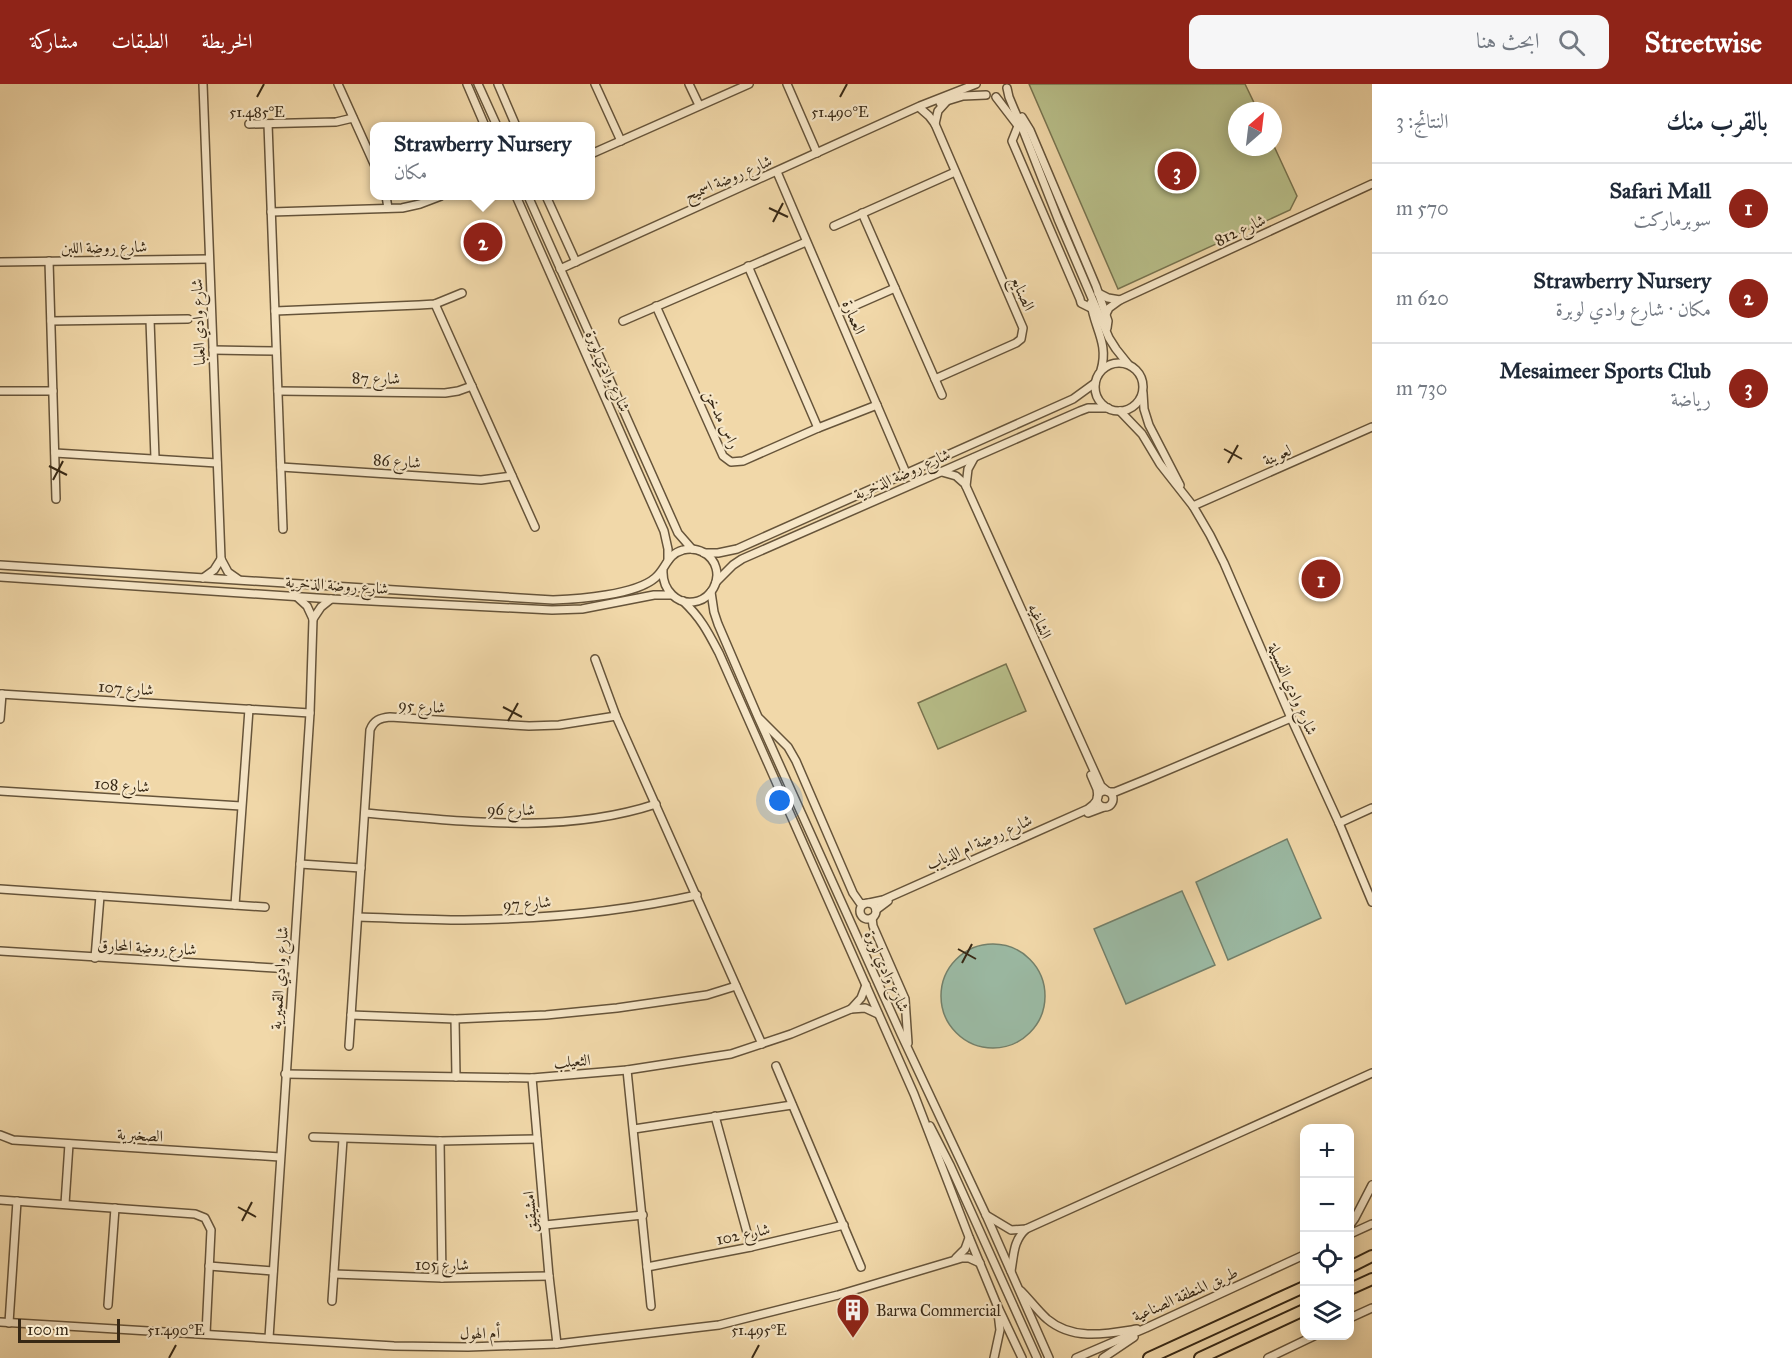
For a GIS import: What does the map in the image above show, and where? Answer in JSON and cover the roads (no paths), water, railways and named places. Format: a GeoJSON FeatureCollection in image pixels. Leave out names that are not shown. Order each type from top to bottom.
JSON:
{"type":"FeatureCollection","features":[{"type":"Feature","properties":{"kind":"highway"},"geometry":{"type":"LineString","coordinates":[[1354,1265],[1372,1257]]}},
{"type":"Feature","properties":{"kind":"highway"},"geometry":{"type":"LineString","coordinates":[[1354,1287],[1372,1279]]}},
{"type":"Feature","properties":{"kind":"highway"},"geometry":{"type":"LineString","coordinates":[[1149,1358],[1300,1289]]}},
{"type":"Feature","properties":{"kind":"highway"},"geometry":{"type":"LineString","coordinates":[[1200,1358],[1300,1312]]}},
{"type":"Feature","properties":{"kind":"street","name":"شارع وادي العلبا"},"geometry":{"type":"LineString","coordinates":[[203,84],[221,559]]}},
{"type":"Feature","properties":{"kind":"street"},"geometry":{"type":"LineString","coordinates":[[338,84],[370,155]]}},
{"type":"Feature","properties":{"kind":"street"},"geometry":{"type":"LineString","coordinates":[[467,84],[483,122]]}},
{"type":"Feature","properties":{"kind":"street"},"geometry":{"type":"LineString","coordinates":[[478,84],[495,122]]}},
{"type":"Feature","properties":{"kind":"street"},"geometry":{"type":"LineString","coordinates":[[498,84],[514,122]]}},
{"type":"Feature","properties":{"kind":"street"},"geometry":{"type":"LineString","coordinates":[[595,84],[621,141]]}},
{"type":"Feature","properties":{"kind":"street"},"geometry":{"type":"LineString","coordinates":[[689,84],[699,105]]}},
{"type":"Feature","properties":{"kind":"street"},"geometry":{"type":"LineString","coordinates":[[595,152],[749,84]]}},
{"type":"Feature","properties":{"kind":"street"},"geometry":{"type":"LineString","coordinates":[[787,84],[817,153]]}},
{"type":"Feature","properties":{"kind":"street"},"geometry":{"type":"LineString","coordinates":[[978,84],[986,95]]}},
{"type":"Feature","properties":{"kind":"street","name":"شارع روضة اسميح"},"geometry":{"type":"LineString","coordinates":[[906,114],[920,106],[978,84]]}},
{"type":"Feature","properties":{"kind":"street"},"geometry":{"type":"LineString","coordinates":[[1008,85],[1003,94],[996,97],[1027,142]]}},
{"type":"Feature","properties":{"kind":"street"},"geometry":{"type":"LineString","coordinates":[[1008,85],[1009,97],[1027,142],[1094,294],[1106,314],[1107,331]]}},
{"type":"Feature","properties":{"kind":"street","name":"شارع روضة اسميح"},"geometry":{"type":"LineString","coordinates":[[560,269],[906,114],[971,95],[996,97]]}},
{"type":"Feature","properties":{"kind":"street"},"geometry":{"type":"LineString","coordinates":[[935,124],[938,111],[948,100]]}},
{"type":"Feature","properties":{"kind":"street","name":"الصنايع"},"geometry":{"type":"LineString","coordinates":[[921,109],[935,124],[1022,321],[1023,334],[1016,343],[935,379]]}},
{"type":"Feature","properties":{"kind":"street"},"geometry":{"type":"LineString","coordinates":[[1014,109],[1029,130],[1066,213],[1107,331],[1116,349],[1139,373],[1143,392],[1140,400],[1128,410],[1108,408],[1097,398],[1095,383],[1101,370],[1103,346],[1091,308],[1094,294]]}},
{"type":"Feature","properties":{"kind":"street"},"geometry":{"type":"LineString","coordinates":[[249,124],[336,122],[353,118]]}},
{"type":"Feature","properties":{"kind":"street"},"geometry":{"type":"LineString","coordinates":[[268,124],[283,529]]}},
{"type":"Feature","properties":{"kind":"street"},"geometry":{"type":"LineString","coordinates":[[1018,126],[1012,141],[1080,299],[1082,303],[1091,308]]}},
{"type":"Feature","properties":{"kind":"street","name":"العمارة"},"geometry":{"type":"LineString","coordinates":[[777,172],[906,473]]}},
{"type":"Feature","properties":{"kind":"street"},"geometry":{"type":"LineString","coordinates":[[834,226],[955,172]]}},
{"type":"Feature","properties":{"kind":"street","name":"شارع 812"},"geometry":{"type":"LineString","coordinates":[[1106,314],[1109,308],[1120,300],[1372,184]]}},
{"type":"Feature","properties":{"kind":"street"},"geometry":{"type":"LineString","coordinates":[[387,200],[388,208]]}},
{"type":"Feature","properties":{"kind":"street"},"geometry":{"type":"LineString","coordinates":[[271,212],[412,207],[429,200]]}},
{"type":"Feature","properties":{"kind":"street","name":"شارع وادي لوبرة"},"geometry":{"type":"LineString","coordinates":[[518,200],[664,531],[668,560]]}},
{"type":"Feature","properties":{"kind":"street","name":"شارع وادي لوبرة"},"geometry":{"type":"LineString","coordinates":[[530,200],[678,533],[692,549]]}},
{"type":"Feature","properties":{"kind":"street"},"geometry":{"type":"LineString","coordinates":[[548,200],[576,262]]}},
{"type":"Feature","properties":{"kind":"street"},"geometry":{"type":"LineString","coordinates":[[862,213],[942,395]]}},
{"type":"Feature","properties":{"kind":"street"},"geometry":{"type":"LineString","coordinates":[[623,321],[806,242]]}},
{"type":"Feature","properties":{"kind":"street","name":"شارع روضة اللبن"},"geometry":{"type":"LineString","coordinates":[[0,262],[209,258]]}},
{"type":"Feature","properties":{"kind":"street"},"geometry":{"type":"LineString","coordinates":[[49,261],[56,499]]}},
{"type":"Feature","properties":{"kind":"street"},"geometry":{"type":"LineString","coordinates":[[748,266],[818,428]]}},
{"type":"Feature","properties":{"kind":"street"},"geometry":{"type":"LineString","coordinates":[[838,313],[895,288]]}},
{"type":"Feature","properties":{"kind":"street"},"geometry":{"type":"LineString","coordinates":[[275,311],[435,304],[462,293]]}},
{"type":"Feature","properties":{"kind":"street"},"geometry":{"type":"LineString","coordinates":[[1094,294],[1120,300]]}},
{"type":"Feature","properties":{"kind":"street"},"geometry":{"type":"LineString","coordinates":[[435,304],[535,527]]}},
{"type":"Feature","properties":{"kind":"street","name":"راس مدخن"},"geometry":{"type":"LineString","coordinates":[[656,306],[726,460],[743,461],[877,405]]}},
{"type":"Feature","properties":{"kind":"street"},"geometry":{"type":"LineString","coordinates":[[51,321],[188,319]]}},
{"type":"Feature","properties":{"kind":"street"},"geometry":{"type":"LineString","coordinates":[[150,320],[155,458]]}},
{"type":"Feature","properties":{"kind":"street"},"geometry":{"type":"LineString","coordinates":[[213,350],[276,351]]}},
{"type":"Feature","properties":{"kind":"street"},"geometry":{"type":"LineString","coordinates":[[1101,370],[1114,363],[1128,364]]}},
{"type":"Feature","properties":{"kind":"street","name":"شارع روضة الذخرية"},"geometry":{"type":"LineString","coordinates":[[703,553],[737,549],[1073,399],[1095,383]]}},
{"type":"Feature","properties":{"kind":"street","name":"شارع 87"},"geometry":{"type":"LineString","coordinates":[[278,391],[445,393],[472,386]]}},
{"type":"Feature","properties":{"kind":"street"},"geometry":{"type":"LineString","coordinates":[[0,391],[53,391]]}},
{"type":"Feature","properties":{"kind":"street","name":"شارع وادي الفسيلة"},"geometry":{"type":"LineString","coordinates":[[1143,392],[1144,409],[1149,425],[1182,490],[1224,563],[1372,902]]}},
{"type":"Feature","properties":{"kind":"street","name":"شارع روضة الذخرية"},"geometry":{"type":"LineString","coordinates":[[716,582],[732,565],[742,559],[1080,411],[1088,408],[1108,408]]}},
{"type":"Feature","properties":{"kind":"street","name":"شارع وادي الفسيلة"},"geometry":{"type":"LineString","coordinates":[[1120,411],[1142,434],[1168,476],[1182,490]]}},
{"type":"Feature","properties":{"kind":"street","name":"لعوينة"},"geometry":{"type":"LineString","coordinates":[[1193,506],[1372,427]]}},
{"type":"Feature","properties":{"kind":"street"},"geometry":{"type":"LineString","coordinates":[[55,453],[218,463]]}},
{"type":"Feature","properties":{"kind":"street"},"geometry":{"type":"LineString","coordinates":[[966,486],[968,469],[975,456]]}},
{"type":"Feature","properties":{"kind":"street","name":"شارع 86"},"geometry":{"type":"LineString","coordinates":[[281,467],[481,480],[512,476]]}},
{"type":"Feature","properties":{"kind":"street"},"geometry":{"type":"LineString","coordinates":[[939,472],[956,476],[966,486]]}},
{"type":"Feature","properties":{"kind":"street","name":"الشاغيه"},"geometry":{"type":"LineString","coordinates":[[966,486],[1102,788],[1108,792]]}},
{"type":"Feature","properties":{"kind":"street"},"geometry":{"type":"LineString","coordinates":[[692,549],[709,557],[716,568],[716,582],[711,592],[698,601],[683,601],[671,595],[664,583],[663,570],[668,560],[678,551],[692,549]]}},
{"type":"Feature","properties":{"kind":"street"},"geometry":{"type":"LineString","coordinates":[[203,578],[214,570],[221,559],[228,572],[240,581]]}},
{"type":"Feature","properties":{"kind":"street","name":"شارع روضة الذخرية"},"geometry":{"type":"LineString","coordinates":[[0,565],[553,600],[578,599],[628,590],[647,584],[663,570]]}},
{"type":"Feature","properties":{"kind":"street","name":"شارع روضة الذخرية"},"geometry":{"type":"LineString","coordinates":[[0,577],[332,599],[552,610],[582,609],[654,595],[671,595]]}},
{"type":"Feature","properties":{"kind":"street","name":"شارع وادي لوبرة"},"geometry":{"type":"LineString","coordinates":[[711,592],[718,624],[758,717],[1049,1358]]}},
{"type":"Feature","properties":{"kind":"street"},"geometry":{"type":"LineString","coordinates":[[296,596],[307,606],[313,619]]}},
{"type":"Feature","properties":{"kind":"street"},"geometry":{"type":"LineString","coordinates":[[313,619],[321,607],[332,599]]}},
{"type":"Feature","properties":{"kind":"street","name":"شارع وادي لوبرة"},"geometry":{"type":"LineString","coordinates":[[683,601],[700,617],[707,628],[914,1094],[969,1237],[1022,1358]]}},
{"type":"Feature","properties":{"kind":"street","name":"شارع وادي القميرية"},"geometry":{"type":"LineString","coordinates":[[269,1338],[300,864],[313,619]]}},
{"type":"Feature","properties":{"kind":"street"},"geometry":{"type":"LineString","coordinates":[[596,660],[616,716],[762,1044]]}},
{"type":"Feature","properties":{"kind":"street","name":"شارع 107"},"geometry":{"type":"LineString","coordinates":[[0,719],[1,694],[309,713]]}},
{"type":"Feature","properties":{"kind":"street"},"geometry":{"type":"LineString","coordinates":[[235,905],[249,709]]}},
{"type":"Feature","properties":{"kind":"street","name":"شارع 95"},"geometry":{"type":"LineString","coordinates":[[349,1046],[370,730],[376,720],[382,717],[529,726],[559,725],[616,716]]}},
{"type":"Feature","properties":{"kind":"street"},"geometry":{"type":"LineString","coordinates":[[758,717],[788,747],[796,761],[852,893],[860,903],[872,904],[876,913],[872,918],[866,919],[861,915],[860,909],[866,904]]}},
{"type":"Feature","properties":{"kind":"street"},"geometry":{"type":"LineString","coordinates":[[1147,779],[1120,794],[1109,806],[1104,807],[1099,804],[1098,798],[1102,792],[1115,792],[1291,718]]}},
{"type":"Feature","properties":{"kind":"street","name":"الشاغيه"},"geometry":{"type":"LineString","coordinates":[[1092,766],[1091,774],[1098,798]]}},
{"type":"Feature","properties":{"kind":"street","name":"شارع 108"},"geometry":{"type":"LineString","coordinates":[[0,791],[241,806]]}},
{"type":"Feature","properties":{"kind":"street"},"geometry":{"type":"LineString","coordinates":[[1108,792],[1112,796],[1112,801]]}},
{"type":"Feature","properties":{"kind":"street","name":"شارع روضة ام الذياب"},"geometry":{"type":"LineString","coordinates":[[866,904],[883,900],[1091,807],[1098,798]]}},
{"type":"Feature","properties":{"kind":"street","name":"شارع 96"},"geometry":{"type":"LineString","coordinates":[[365,813],[482,822],[558,822],[601,818],[656,804]]}},
{"type":"Feature","properties":{"kind":"street","name":"شارع روضة ام الذياب"},"geometry":{"type":"LineString","coordinates":[[876,910],[884,903],[1104,807]]}},
{"type":"Feature","properties":{"kind":"street"},"geometry":{"type":"LineString","coordinates":[[1339,823],[1372,808]]}},
{"type":"Feature","properties":{"kind":"street"},"geometry":{"type":"LineString","coordinates":[[300,864],[361,868]]}},
{"type":"Feature","properties":{"kind":"street"},"geometry":{"type":"LineString","coordinates":[[0,889],[265,907]]}},
{"type":"Feature","properties":{"kind":"street"},"geometry":{"type":"LineString","coordinates":[[96,958],[100,896]]}},
{"type":"Feature","properties":{"kind":"street","name":"شارع 97"},"geometry":{"type":"LineString","coordinates":[[358,917],[464,920],[517,918],[637,907],[697,896]]}},
{"type":"Feature","properties":{"kind":"street"},"geometry":{"type":"LineString","coordinates":[[872,918],[873,926],[905,999],[908,1043],[929,1092]]}},
{"type":"Feature","properties":{"kind":"street","name":"شارع روضة المحارق"},"geometry":{"type":"LineString","coordinates":[[0,951],[292,969]]}},
{"type":"Feature","properties":{"kind":"street"},"geometry":{"type":"LineString","coordinates":[[851,1009],[861,998],[866,985]]}},
{"type":"Feature","properties":{"kind":"street"},"geometry":{"type":"LineString","coordinates":[[351,1015],[455,1019],[546,1015],[617,1008],[707,995],[736,986]]}},
{"type":"Feature","properties":{"kind":"street"},"geometry":{"type":"LineString","coordinates":[[851,1009],[865,1008],[878,1014]]}},
{"type":"Feature","properties":{"kind":"street","name":"الثعيلب"},"geometry":{"type":"LineString","coordinates":[[285,1074],[532,1078],[627,1070],[731,1054],[791,1034],[851,1009]]}},
{"type":"Feature","properties":{"kind":"street"},"geometry":{"type":"LineString","coordinates":[[455,1019],[456,1077]]}},
{"type":"Feature","properties":{"kind":"street"},"geometry":{"type":"LineString","coordinates":[[777,1066],[861,1267]]}},
{"type":"Feature","properties":{"kind":"street"},"geometry":{"type":"LineString","coordinates":[[627,1070],[651,1306]]}},
{"type":"Feature","properties":{"kind":"street"},"geometry":{"type":"LineString","coordinates":[[986,1215],[1011,1230],[1026,1229],[1372,1072]]}},
{"type":"Feature","properties":{"kind":"street","name":"امشيقيق"},"geometry":{"type":"LineString","coordinates":[[532,1078],[557,1344]]}},
{"type":"Feature","properties":{"kind":"street"},"geometry":{"type":"LineString","coordinates":[[914,1094],[950,1165],[1037,1358]]}},
{"type":"Feature","properties":{"kind":"street"},"geometry":{"type":"LineString","coordinates":[[633,1129],[792,1105]]}},
{"type":"Feature","properties":{"kind":"street"},"geometry":{"type":"LineString","coordinates":[[715,1116],[751,1247]]}},
{"type":"Feature","properties":{"kind":"street","name":"الصخبرية"},"geometry":{"type":"LineString","coordinates":[[0,1135],[13,1140],[280,1157]]}},
{"type":"Feature","properties":{"kind":"street"},"geometry":{"type":"LineString","coordinates":[[313,1137],[440,1141],[537,1139]]}},
{"type":"Feature","properties":{"kind":"street"},"geometry":{"type":"LineString","coordinates":[[332,1301],[343,1139]]}},
{"type":"Feature","properties":{"kind":"street"},"geometry":{"type":"LineString","coordinates":[[440,1141],[442,1278]]}},
{"type":"Feature","properties":{"kind":"street"},"geometry":{"type":"LineString","coordinates":[[65,1204],[69,1144]]}},
{"type":"Feature","properties":{"kind":"street"},"geometry":{"type":"LineString","coordinates":[[1354,1219],[1372,1185]]}},
{"type":"Feature","properties":{"kind":"street"},"geometry":{"type":"LineString","coordinates":[[0,1200],[195,1214],[205,1218],[211,1230],[206,1334]]}},
{"type":"Feature","properties":{"kind":"street"},"geometry":{"type":"LineString","coordinates":[[9,1323],[17,1201]]}},
{"type":"Feature","properties":{"kind":"street"},"geometry":{"type":"LineString","coordinates":[[108,1305],[115,1208]]}},
{"type":"Feature","properties":{"kind":"street"},"geometry":{"type":"LineString","coordinates":[[545,1225],[643,1215]]}},
{"type":"Feature","properties":{"kind":"street"},"geometry":{"type":"LineString","coordinates":[[1354,1232],[1372,1224]]}},
{"type":"Feature","properties":{"kind":"street","name":"شارع 102"},"geometry":{"type":"LineString","coordinates":[[647,1267],[751,1247],[844,1225]]}},
{"type":"Feature","properties":{"kind":"street"},"geometry":{"type":"LineString","coordinates":[[1011,1270],[1016,1241],[1026,1229]]}},
{"type":"Feature","properties":{"kind":"street"},"geometry":{"type":"LineString","coordinates":[[951,1261],[965,1249],[969,1237]]}},
{"type":"Feature","properties":{"kind":"street","name":"طريق المنطقة الصناعية"},"geometry":{"type":"LineString","coordinates":[[1076,1358],[1300,1257]]}},
{"type":"Feature","properties":{"kind":"street","name":"أم الهول"},"geometry":{"type":"LineString","coordinates":[[0,1322],[394,1346],[468,1347],[557,1344],[719,1325],[838,1295],[962,1258],[969,1258],[980,1263]]}},
{"type":"Feature","properties":{"kind":"street"},"geometry":{"type":"LineString","coordinates":[[209,1266],[273,1271]]}},
{"type":"Feature","properties":{"kind":"street","name":"شارع 105"},"geometry":{"type":"LineString","coordinates":[[334,1274],[442,1278],[549,1276]]}},
{"type":"Feature","properties":{"kind":"street"},"geometry":{"type":"LineString","coordinates":[[1019,1288],[1046,1318],[1064,1330],[1098,1334],[1146,1328]]}},
{"type":"Feature","properties":{"kind":"street"},"geometry":{"type":"LineString","coordinates":[[994,1358],[1000,1330],[997,1305]]}},
{"type":"Feature","properties":{"kind":"street"},"geometry":{"type":"LineString","coordinates":[[1354,1316],[1372,1308]]}},
{"type":"Feature","properties":{"kind":"street"},"geometry":{"type":"LineString","coordinates":[[1103,1358],[1146,1328]]}},
{"type":"Feature","properties":{"kind":"street"},"geometry":{"type":"LineString","coordinates":[[1268,1358],[1304,1340]]}},
{"type":"Feature","properties":{"kind":"place","name":"Mesaimeer Sports Club"},"geometry":{"type":"Point","coordinates":[1177,171]}},
{"type":"Feature","properties":{"kind":"place","name":"Strawberry Nursery"},"geometry":{"type":"Point","coordinates":[483,242]}},
{"type":"Feature","properties":{"kind":"place","name":"Safari Mall"},"geometry":{"type":"Point","coordinates":[1321,579]}},
{"type":"Feature","properties":{"kind":"place","name":"Barwa Commercial"},"geometry":{"type":"Point","coordinates":[853,1339]}}]}
